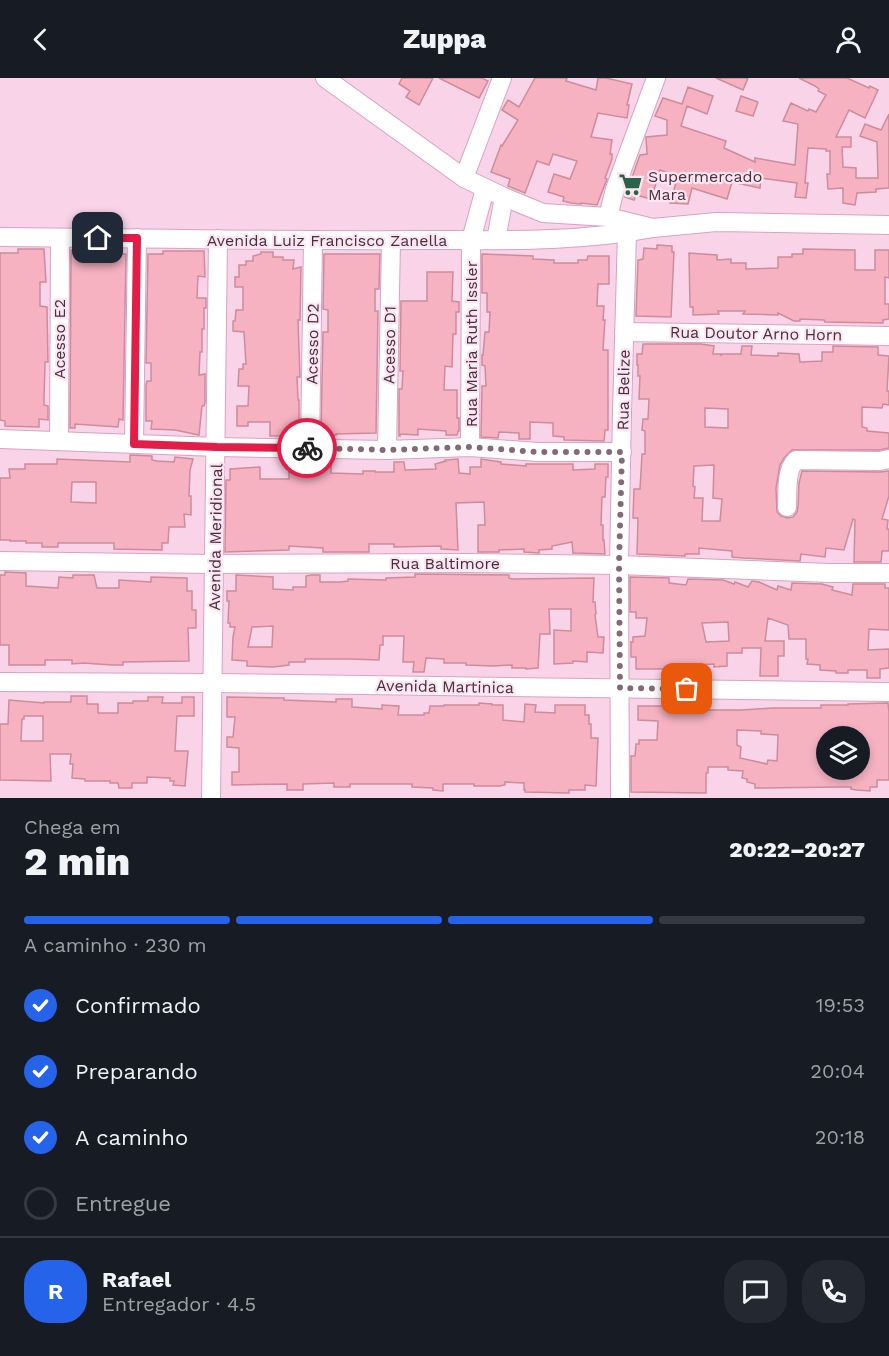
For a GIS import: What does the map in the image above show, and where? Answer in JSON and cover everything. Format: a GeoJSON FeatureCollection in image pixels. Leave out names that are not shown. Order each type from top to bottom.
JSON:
{"type":"FeatureCollection","features":[{"type":"Feature","properties":{"kind":"street"},"geometry":{"type":"LineString","coordinates":[[325,78],[464,178],[543,213],[609,217],[653,228],[716,222],[889,225]]}},
{"type":"Feature","properties":{"kind":"street"},"geometry":{"type":"LineString","coordinates":[[464,178],[502,78]]}},
{"type":"Feature","properties":{"kind":"street"},"geometry":{"type":"LineString","coordinates":[[609,217],[615,189],[656,78]]}},
{"type":"Feature","properties":{"kind":"street","name":"Rua Maria Ruth Issler"},"geometry":{"type":"LineString","coordinates":[[470,447],[471,240],[485,189]]}},
{"type":"Feature","properties":{"kind":"street"},"geometry":{"type":"LineString","coordinates":[[496,240],[504,197]]}},
{"type":"Feature","properties":{"kind":"street","name":"Avenida Luiz Francisco Zanella"},"geometry":{"type":"LineString","coordinates":[[0,237],[496,240],[591,237],[653,228]]}},
{"type":"Feature","properties":{"kind":"street","name":"Rua Belize"},"geometry":{"type":"LineString","coordinates":[[620,798],[619,565],[627,233]]}},
{"type":"Feature","properties":{"kind":"street","name":"Acesso E2"},"geometry":{"type":"LineString","coordinates":[[59,441],[60,238]]}},
{"type":"Feature","properties":{"kind":"street"},"geometry":{"type":"LineString","coordinates":[[134,444],[137,238]]}},
{"type":"Feature","properties":{"kind":"street","name":"Avenida Meridional"},"geometry":{"type":"LineString","coordinates":[[211,798],[218,239]]}},
{"type":"Feature","properties":{"kind":"street","name":"Acesso D2"},"geometry":{"type":"LineString","coordinates":[[310,448],[313,240]]}},
{"type":"Feature","properties":{"kind":"street","name":"Acesso D1"},"geometry":{"type":"LineString","coordinates":[[387,450],[391,240]]}},
{"type":"Feature","properties":{"kind":"street","name":"Rua Doutor Arno Horn"},"geometry":{"type":"LineString","coordinates":[[624,332],[889,336]]}},
{"type":"Feature","properties":{"kind":"street"},"geometry":{"type":"LineString","coordinates":[[0,439],[217,447],[387,450],[470,447],[538,452],[622,452]]}},
{"type":"Feature","properties":{"kind":"street"},"geometry":{"type":"LineString","coordinates":[[787,507],[789,475],[792,464],[796,460],[889,459]]}},
{"type":"Feature","properties":{"kind":"street","name":"Rua Baltimore"},"geometry":{"type":"LineString","coordinates":[[0,561],[619,565],[889,573]]}},
{"type":"Feature","properties":{"kind":"street","name":"Avenida Martinica"},"geometry":{"type":"LineString","coordinates":[[0,682],[889,692]]}},
{"type":"Feature","properties":{"kind":"building"},"geometry":{"type":"Polygon","coordinates":[[[402,78],[433,78],[419,105],[406,97],[410,91],[399,84],[402,78]]]}},
{"type":"Feature","properties":{"kind":"building"},"geometry":{"type":"Polygon","coordinates":[[[439,78],[482,78],[488,81],[479,98],[439,78]]]}},
{"type":"Feature","properties":{"kind":"building"},"geometry":{"type":"Polygon","coordinates":[[[535,78],[567,78],[566,81],[596,90],[598,78],[632,84],[627,105],[629,105],[627,118],[598,113],[591,137],[612,140],[610,154],[612,154],[612,159],[597,205],[563,201],[564,197],[548,192],[554,174],[570,179],[577,161],[553,154],[549,165],[537,161],[525,193],[508,186],[510,179],[491,172],[501,145],[518,120],[502,110],[508,100],[519,107],[535,78]]]}},
{"type":"Feature","properties":{"kind":"building"},"geometry":{"type":"Polygon","coordinates":[[[716,78],[748,78],[743,90],[716,78]]]}},
{"type":"Feature","properties":{"kind":"building"},"geometry":{"type":"Polygon","coordinates":[[[799,78],[847,78],[878,90],[865,118],[849,110],[836,137],[851,137],[851,147],[842,147],[843,167],[856,168],[856,178],[878,178],[877,142],[860,136],[865,124],[881,130],[889,114],[889,188],[876,189],[876,192],[857,193],[855,205],[843,203],[843,188],[828,189],[830,151],[808,148],[806,198],[795,197],[797,183],[761,178],[760,188],[732,182],[727,199],[692,188],[688,204],[670,203],[678,176],[660,170],[651,199],[636,195],[634,200],[625,197],[640,155],[647,154],[646,137],[667,135],[667,120],[655,116],[663,98],[682,104],[688,87],[713,96],[707,114],[687,106],[681,126],[726,141],[724,148],[755,162],[755,158],[795,165],[798,124],[783,121],[791,103],[816,112],[826,95],[799,78]]]}},
{"type":"Feature","properties":{"kind":"building"},"geometry":{"type":"Polygon","coordinates":[[[741,96],[758,102],[753,116],[736,111],[741,96]]]}},
{"type":"Feature","properties":{"kind":"building"},"geometry":{"type":"Polygon","coordinates":[[[657,245],[672,246],[672,252],[674,252],[671,317],[636,316],[638,260],[643,259],[644,248],[657,249],[657,245]]]}},
{"type":"Feature","properties":{"kind":"building"},"geometry":{"type":"Polygon","coordinates":[[[18,249],[44,249],[46,282],[40,282],[40,306],[47,307],[48,362],[45,362],[44,405],[48,406],[48,420],[39,419],[39,427],[5,426],[5,421],[0,420],[0,253],[18,253],[18,249]]]}},
{"type":"Feature","properties":{"kind":"building"},"geometry":{"type":"Polygon","coordinates":[[[803,249],[855,250],[855,270],[875,270],[875,250],[889,250],[889,278],[885,277],[885,304],[889,304],[889,319],[883,320],[883,323],[800,319],[800,321],[794,321],[778,313],[778,315],[743,314],[745,311],[718,311],[719,314],[693,315],[693,307],[690,307],[689,253],[717,255],[717,260],[731,259],[731,263],[746,263],[746,269],[778,268],[778,257],[803,254],[803,249]]]}},
{"type":"Feature","properties":{"kind":"building"},"geometry":{"type":"Polygon","coordinates":[[[71,250],[97,252],[97,250],[119,250],[119,254],[126,254],[123,420],[119,419],[118,427],[75,424],[75,428],[70,428],[71,250]]]}},
{"type":"Feature","properties":{"kind":"building"},"geometry":{"type":"Polygon","coordinates":[[[163,251],[204,251],[205,277],[198,276],[197,298],[206,298],[199,375],[205,374],[205,402],[202,406],[199,435],[175,430],[151,429],[152,421],[146,421],[146,385],[147,381],[151,381],[151,363],[146,363],[148,254],[163,254],[163,251]]]}},
{"type":"Feature","properties":{"kind":"building"},"geometry":{"type":"Polygon","coordinates":[[[261,252],[273,252],[273,257],[294,260],[293,269],[301,267],[300,320],[298,320],[300,377],[297,377],[299,427],[292,427],[292,436],[270,436],[270,422],[248,422],[248,426],[237,426],[237,406],[248,406],[249,386],[238,386],[239,369],[243,369],[243,364],[246,364],[244,332],[233,331],[236,310],[243,310],[243,287],[235,287],[235,277],[239,277],[239,265],[246,265],[246,261],[253,261],[253,256],[261,252]]]}},
{"type":"Feature","properties":{"kind":"building"},"geometry":{"type":"Polygon","coordinates":[[[324,254],[380,254],[379,289],[375,289],[375,311],[378,311],[376,433],[325,435],[325,432],[321,432],[323,332],[328,332],[328,310],[323,309],[324,254]]]}},
{"type":"Feature","properties":{"kind":"building"},"geometry":{"type":"Polygon","coordinates":[[[482,254],[533,256],[533,259],[554,260],[554,263],[578,263],[578,260],[587,260],[588,256],[609,256],[609,284],[598,284],[597,306],[604,306],[603,350],[608,350],[608,430],[605,430],[604,441],[564,440],[564,437],[553,436],[553,423],[530,422],[530,439],[519,439],[519,433],[499,432],[498,438],[481,437],[482,386],[486,386],[482,355],[485,332],[489,332],[490,312],[487,312],[487,293],[482,293],[482,254]]]}},
{"type":"Feature","properties":{"kind":"building"},"geometry":{"type":"Polygon","coordinates":[[[427,272],[453,272],[452,301],[459,302],[459,312],[456,312],[456,334],[453,334],[452,367],[445,366],[444,390],[457,390],[459,431],[457,435],[446,435],[446,431],[418,429],[418,435],[400,434],[399,436],[399,389],[402,389],[403,371],[400,371],[401,301],[427,301],[427,272]]]}},
{"type":"Feature","properties":{"kind":"building"},"geometry":{"type":"Polygon","coordinates":[[[643,344],[701,344],[714,346],[713,354],[721,354],[721,356],[722,354],[741,354],[742,346],[752,346],[751,355],[799,354],[800,362],[822,361],[822,352],[833,352],[833,346],[878,347],[878,355],[889,356],[887,391],[889,391],[889,405],[883,404],[882,408],[862,407],[862,427],[867,428],[867,431],[889,433],[889,448],[792,450],[780,465],[776,488],[777,512],[787,518],[793,517],[797,512],[802,471],[889,471],[889,496],[882,519],[888,520],[889,551],[882,551],[881,562],[854,562],[855,520],[853,519],[844,550],[826,548],[825,557],[801,554],[800,561],[743,558],[732,557],[732,551],[699,548],[699,554],[685,554],[685,556],[637,554],[638,518],[633,518],[634,489],[640,489],[642,454],[645,454],[643,419],[648,419],[649,399],[639,399],[640,376],[638,376],[637,354],[642,354],[643,344]],[[705,408],[705,427],[728,428],[728,409],[705,408]],[[714,465],[694,466],[694,498],[703,498],[702,521],[720,521],[722,499],[713,498],[714,465]]]}},
{"type":"Feature","properties":{"kind":"building"},"geometry":{"type":"Polygon","coordinates":[[[130,455],[152,456],[152,460],[157,461],[174,462],[175,457],[193,459],[190,470],[189,496],[191,496],[191,515],[184,514],[185,527],[169,527],[168,543],[162,543],[162,550],[114,549],[114,543],[58,543],[58,547],[42,547],[42,543],[0,540],[0,478],[10,478],[9,469],[25,469],[25,464],[57,464],[57,459],[130,462],[130,455]],[[72,482],[71,502],[96,503],[96,482],[72,482]]]}},
{"type":"Feature","properties":{"kind":"building"},"geometry":{"type":"Polygon","coordinates":[[[458,459],[459,473],[470,474],[470,467],[481,467],[481,459],[501,462],[501,464],[526,466],[526,464],[573,464],[573,470],[595,469],[595,464],[608,464],[605,497],[602,497],[601,525],[603,525],[605,554],[573,553],[572,542],[552,546],[552,549],[539,550],[539,553],[524,552],[524,549],[478,552],[478,525],[485,525],[484,502],[456,503],[458,550],[441,549],[441,546],[394,547],[394,544],[369,544],[369,552],[323,552],[323,548],[289,546],[289,550],[225,552],[226,480],[230,480],[230,469],[260,467],[260,479],[289,479],[289,462],[331,461],[331,473],[363,474],[363,471],[394,472],[394,462],[404,462],[405,470],[436,469],[435,464],[458,459]]]}},
{"type":"Feature","properties":{"kind":"building"},"geometry":{"type":"Polygon","coordinates":[[[5,572],[26,573],[26,586],[58,588],[59,577],[73,578],[73,575],[94,575],[97,588],[119,588],[119,580],[151,582],[151,577],[187,578],[187,591],[192,591],[192,610],[196,610],[196,628],[188,628],[189,661],[123,662],[123,665],[112,665],[72,664],[72,660],[45,660],[45,665],[9,665],[9,645],[0,645],[0,575],[5,575],[5,572]]]}},
{"type":"Feature","properties":{"kind":"building"},"geometry":{"type":"Polygon","coordinates":[[[415,574],[509,575],[512,579],[594,578],[593,602],[595,602],[598,637],[604,637],[603,653],[587,652],[587,662],[573,661],[573,663],[554,664],[554,630],[571,631],[571,609],[549,609],[550,634],[540,634],[538,668],[512,668],[512,665],[466,665],[466,663],[444,663],[444,659],[426,658],[424,672],[413,672],[414,662],[403,662],[404,636],[383,636],[379,660],[305,659],[305,662],[289,662],[289,665],[273,667],[247,666],[247,661],[232,660],[235,627],[230,627],[228,623],[227,591],[236,591],[236,575],[273,577],[273,589],[293,590],[293,587],[306,587],[306,576],[311,575],[320,575],[320,582],[415,577],[415,574]],[[273,626],[252,627],[248,647],[272,647],[273,626]]]}},
{"type":"Feature","properties":{"kind":"building"},"geometry":{"type":"Polygon","coordinates":[[[630,577],[669,578],[669,583],[686,585],[688,579],[723,580],[748,587],[752,581],[777,590],[778,586],[791,590],[792,583],[822,584],[833,587],[832,590],[852,595],[853,584],[885,584],[885,588],[889,588],[889,630],[869,629],[868,650],[889,649],[889,668],[880,669],[880,678],[867,678],[867,670],[848,670],[848,673],[836,673],[836,671],[820,670],[820,665],[807,664],[806,639],[789,639],[788,625],[768,618],[765,641],[784,641],[784,656],[778,656],[778,676],[760,676],[761,648],[742,648],[742,653],[727,653],[727,666],[694,665],[694,671],[636,669],[636,657],[631,657],[631,642],[633,642],[633,637],[645,636],[647,618],[636,618],[636,612],[630,612],[630,577]],[[728,622],[702,623],[706,642],[729,641],[728,622]]]}},
{"type":"Feature","properties":{"kind":"building"},"geometry":{"type":"Polygon","coordinates":[[[71,696],[87,696],[87,704],[98,704],[98,713],[118,713],[118,703],[148,701],[148,697],[163,697],[162,703],[182,703],[182,697],[194,697],[194,716],[177,716],[175,751],[188,751],[185,786],[173,785],[174,781],[170,781],[170,778],[147,777],[147,783],[132,783],[132,788],[119,788],[118,783],[110,783],[110,781],[85,781],[85,779],[72,778],[71,754],[50,754],[51,781],[0,780],[0,724],[8,724],[9,700],[44,703],[71,702],[71,696]],[[24,716],[21,741],[43,741],[43,716],[24,716]]]}},
{"type":"Feature","properties":{"kind":"building"},"geometry":{"type":"Polygon","coordinates":[[[227,697],[336,702],[336,699],[352,699],[352,707],[382,709],[382,705],[399,706],[398,715],[424,715],[424,713],[429,713],[430,706],[492,704],[503,705],[503,720],[524,722],[525,704],[536,705],[535,712],[555,713],[555,705],[585,705],[585,715],[589,715],[589,724],[591,724],[591,738],[598,738],[596,786],[585,785],[585,790],[569,790],[569,793],[525,792],[524,783],[505,782],[505,785],[500,786],[443,784],[443,791],[412,787],[412,784],[350,784],[350,787],[334,787],[334,783],[303,784],[303,790],[287,790],[287,784],[232,785],[232,772],[239,772],[239,748],[227,747],[227,737],[233,737],[235,717],[227,717],[227,697]]]}},
{"type":"Feature","properties":{"kind":"building"},"geometry":{"type":"Polygon","coordinates":[[[669,701],[693,701],[693,710],[741,710],[821,708],[821,705],[888,703],[889,780],[877,780],[877,787],[870,787],[870,791],[851,789],[851,787],[755,788],[755,784],[742,778],[743,771],[728,770],[728,767],[708,767],[706,793],[631,792],[631,756],[635,756],[636,744],[639,744],[639,740],[657,740],[658,721],[638,720],[638,706],[669,706],[669,701]],[[737,730],[737,745],[741,747],[740,758],[767,764],[768,760],[777,761],[778,735],[761,734],[761,731],[737,730]]]}},
{"type":"Feature","properties":{"kind":"way so far"},"geometry":{"type":"LineString","coordinates":[[307,448],[387,450],[470,447],[538,452],[622,452],[619,565],[620,688],[687,689]]}},
{"type":"Feature","properties":{"kind":"place","name":"Supermercado Mara"},"geometry":{"type":"Point","coordinates":[630,185]}},
{"type":"Feature","properties":{"kind":"route"},"geometry":{"type":"LineString","coordinates":[[98,238],[137,238],[134,444],[307,448]]}}]}
